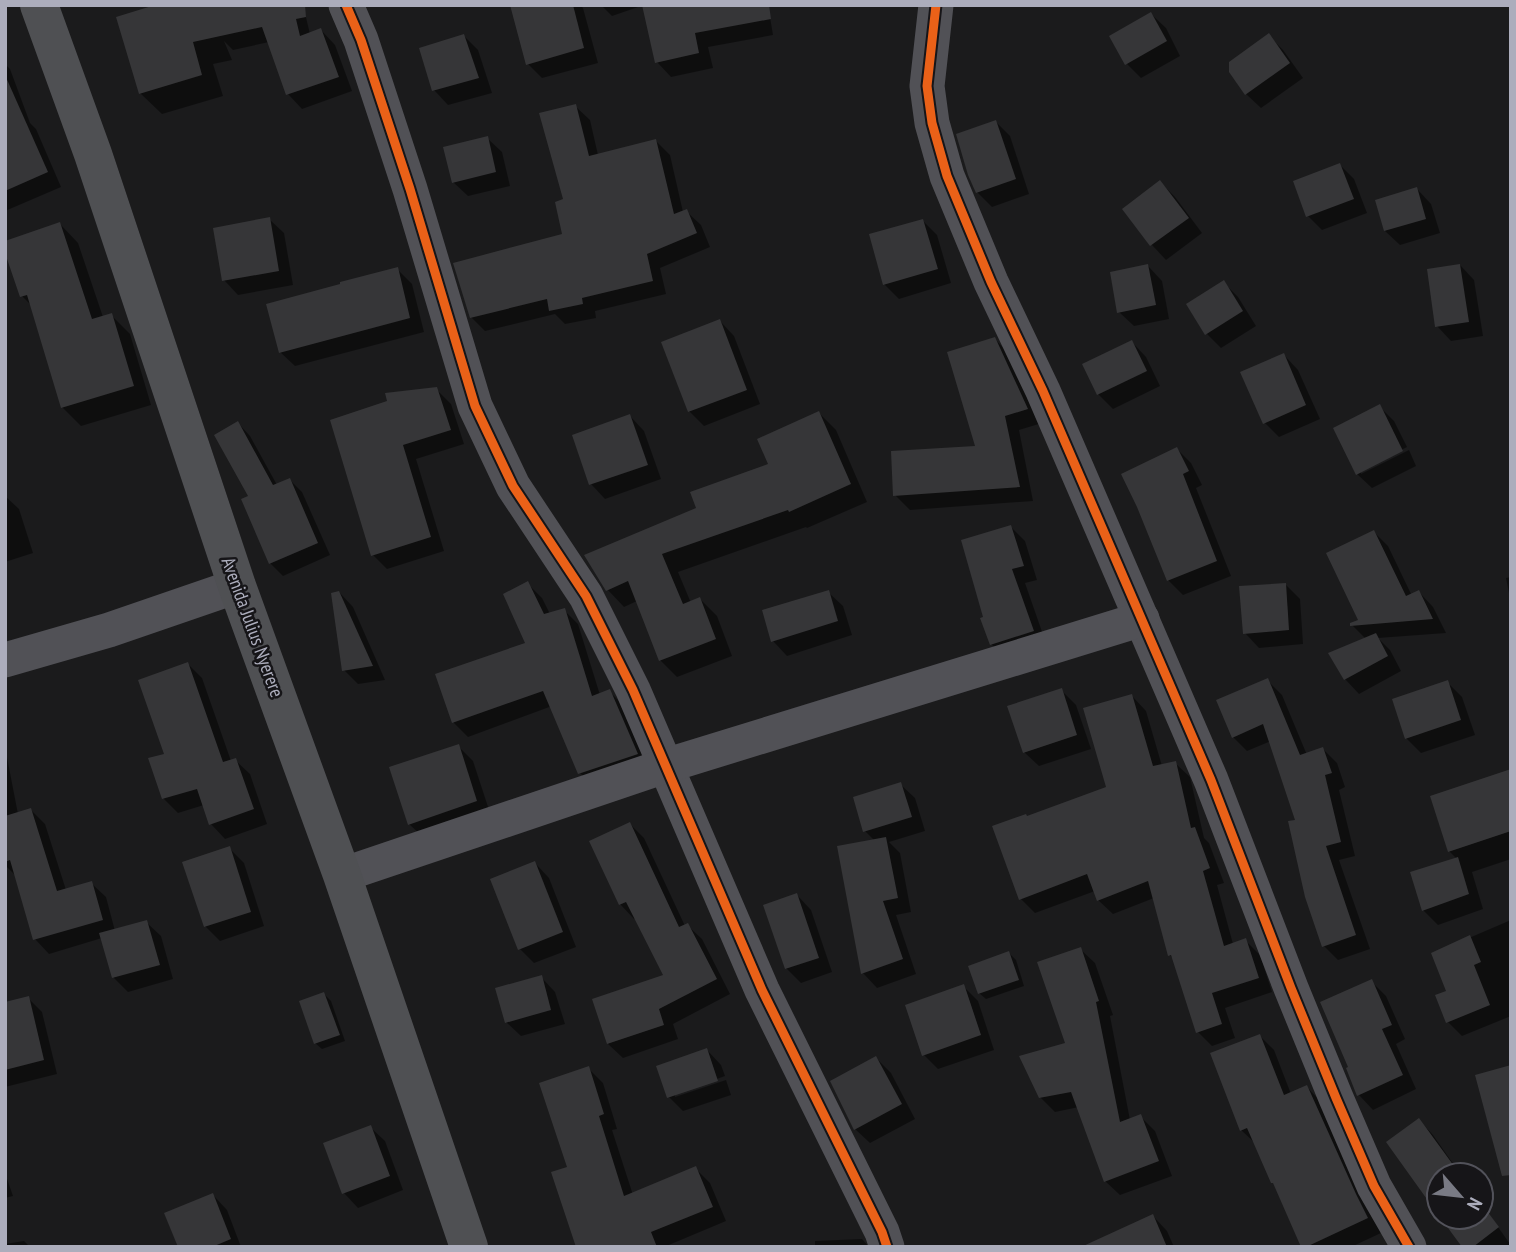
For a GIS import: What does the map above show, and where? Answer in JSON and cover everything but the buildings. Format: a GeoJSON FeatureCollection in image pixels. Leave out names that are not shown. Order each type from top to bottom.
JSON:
{"type":"FeatureCollection","features":[{"type":"Feature","properties":{"kind":"street","name":"Avenida Julius Nyerere"},"geometry":{"type":"LineString","coordinates":[[39,5],[93,155],[237,586],[342,875],[469,1247]]}},
{"type":"Feature","properties":{"kind":"street"},"geometry":{"type":"LineString","coordinates":[[346,5],[361,40],[410,189],[475,406],[513,486],[586,596],[633,690],[762,990],[830,1124],[887,1247]]}},
{"type":"Feature","properties":{"kind":"street"},"geometry":{"type":"LineString","coordinates":[[936,5],[927,86],[932,123],[947,176],[991,282],[1043,391],[1211,780],[1336,1098],[1374,1186],[1409,1247]]}},
{"type":"Feature","properties":{"kind":"street"},"geometry":{"type":"LineString","coordinates":[[5,660],[109,630],[237,586]]}},
{"type":"Feature","properties":{"kind":"street"},"geometry":{"type":"LineString","coordinates":[[342,875],[665,766],[1142,619]]}},
{"type":"Feature","properties":{"kind":"cycle path"},"geometry":{"type":"LineString","coordinates":[[346,5],[361,40],[410,189],[475,406],[513,486],[586,596],[633,690],[762,990],[887,1247]]}},
{"type":"Feature","properties":{"kind":"cycle path"},"geometry":{"type":"LineString","coordinates":[[936,5],[927,86],[932,123],[947,176],[991,282],[1043,391],[1211,780],[1336,1098],[1374,1186],[1409,1247]]}}]}
